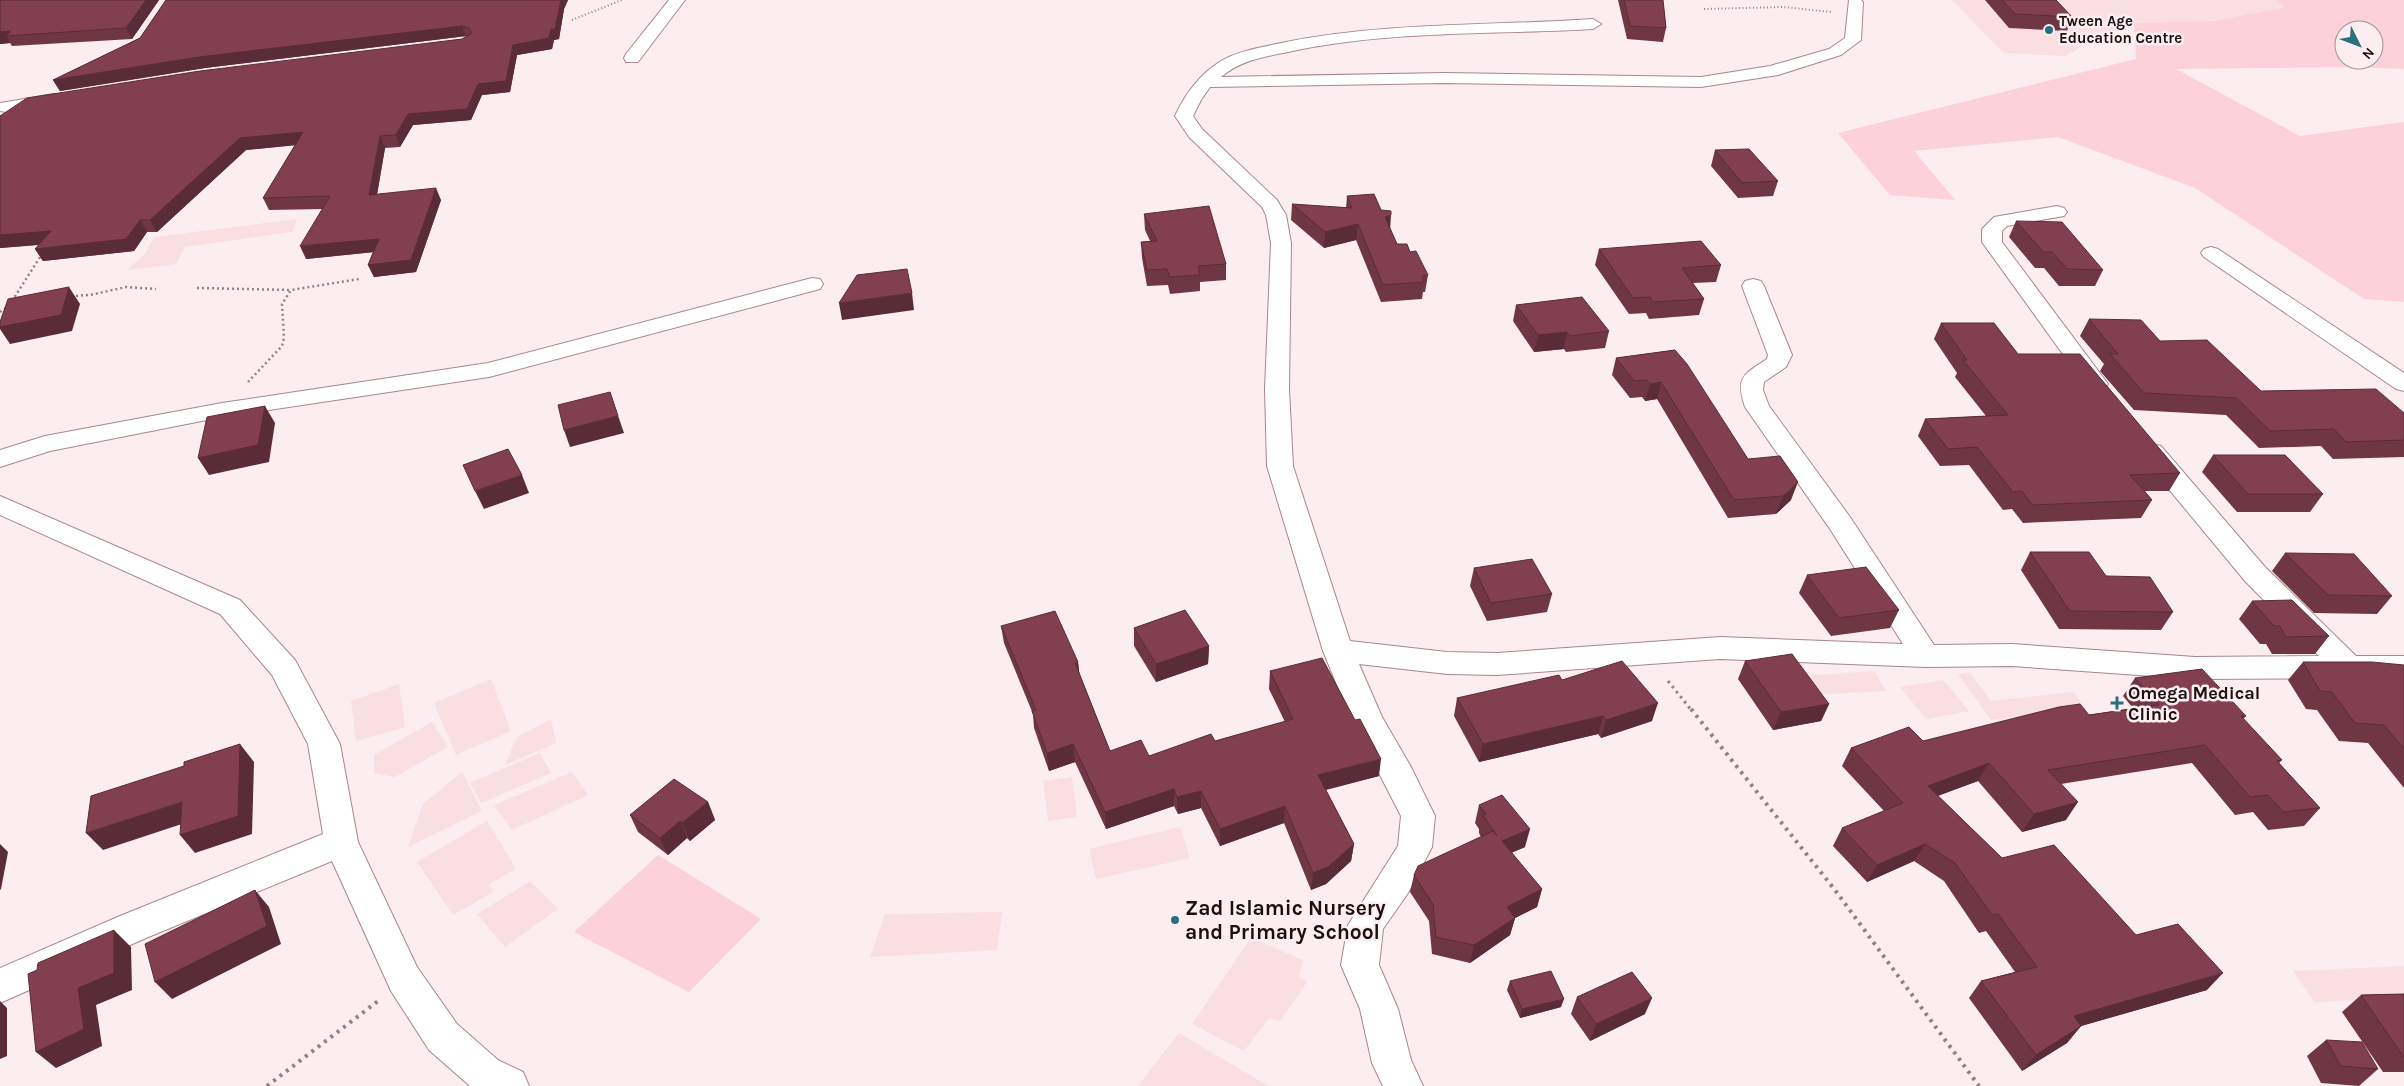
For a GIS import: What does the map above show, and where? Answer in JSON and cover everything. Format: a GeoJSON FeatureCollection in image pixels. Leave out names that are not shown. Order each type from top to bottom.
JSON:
{"type":"FeatureCollection","features":[{"type":"Feature","properties":{"kind":"street"},"geometry":{"type":"LineString","coordinates":[[632,58],[677,0]]}},
{"type":"Feature","properties":{"kind":"street"},"geometry":{"type":"LineString","coordinates":[[1205,82],[1445,78],[1701,82],[1772,71],[1835,52],[1853,40],[1854,8]]}},
{"type":"Feature","properties":{"kind":"street"},"geometry":{"type":"LineString","coordinates":[[1403,1086],[1392,1062],[1379,1009],[1360,965],[1366,926],[1416,848],[1418,816],[1399,776],[1367,720],[1338,650],[1323,596],[1280,466],[1277,389],[1281,244],[1276,215],[1270,204],[1195,133],[1184,116],[1189,101],[1205,82],[1232,62],[1250,55],[1316,41],[1407,32],[1593,24]]}},
{"type":"Feature","properties":{"kind":"street"},"geometry":{"type":"LineString","coordinates":[[2,104],[35,93],[51,84]]}},
{"type":"Feature","properties":{"kind":"street"},"geometry":{"type":"LineString","coordinates":[[2,104],[74,96]]}},
{"type":"Feature","properties":{"kind":"street"},"geometry":{"type":"LineString","coordinates":[[2057,212],[2001,221],[1992,228],[1992,242],[2050,323],[2108,398]]}},
{"type":"Feature","properties":{"kind":"street"},"geometry":{"type":"LineString","coordinates":[[2211,253],[2404,384]]}},
{"type":"Feature","properties":{"kind":"street"},"geometry":{"type":"LineString","coordinates":[[0,460],[45,444],[222,410],[489,370],[812,284]]}},
{"type":"Feature","properties":{"kind":"street"},"geometry":{"type":"LineString","coordinates":[[1753,286],[1780,355],[1778,362],[1753,378],[1751,390],[1758,407],[1840,524],[1926,656]]}},
{"type":"Feature","properties":{"kind":"street"},"geometry":{"type":"LineString","coordinates":[[2138,435],[2255,574],[2348,666]]}},
{"type":"Feature","properties":{"kind":"street"},"geometry":{"type":"LineString","coordinates":[[0,505],[230,607],[284,668],[324,744],[341,842],[404,979],[443,1037],[484,1073],[509,1086]]}},
{"type":"Feature","properties":{"kind":"street"},"geometry":{"type":"LineString","coordinates":[[1338,650],[1438,662],[1497,664],[1647,655],[1720,648],[1926,656],[2012,655],[2195,668],[2404,667]]}},
{"type":"Feature","properties":{"kind":"street"},"geometry":{"type":"LineString","coordinates":[[0,986],[133,927],[341,842]]}},
{"type":"Feature","properties":{"kind":"path"},"geometry":{"type":"LineString","coordinates":[[572,20],[622,0]]}},
{"type":"Feature","properties":{"kind":"path"},"geometry":{"type":"LineString","coordinates":[[1704,9],[1854,8]]}},
{"type":"Feature","properties":{"kind":"path"},"geometry":{"type":"LineString","coordinates":[[0,312],[7,308],[43,252]]}},
{"type":"Feature","properties":{"kind":"path"},"geometry":{"type":"LineString","coordinates":[[197,288],[292,290],[359,279]]}},
{"type":"Feature","properties":{"kind":"path"},"geometry":{"type":"LineString","coordinates":[[64,296],[90,296],[126,287],[156,289]]}},
{"type":"Feature","properties":{"kind":"path"},"geometry":{"type":"LineString","coordinates":[[222,410],[282,346],[284,338],[282,304],[292,290]]}},
{"type":"Feature","properties":{"kind":"path"},"geometry":{"type":"LineString","coordinates":[[1647,655],[1835,890],[1979,1086]]}},
{"type":"Feature","properties":{"kind":"path"},"geometry":{"type":"LineString","coordinates":[[267,1086],[328,1041],[404,979]]}},
{"type":"Feature","properties":{"kind":"shaded area","name":"Tween Age Education Centre"},"geometry":{"type":"Polygon","coordinates":[[[1952,0],[2277,0],[2284,8],[2212,21],[2134,23],[2099,37],[2065,56],[2004,53],[1952,0]]]}},
{"type":"Feature","properties":{"kind":"shaded area"},"geometry":{"type":"Polygon","coordinates":[[[2277,0],[2404,0],[2404,69],[2384,68],[2384,20],[2334,20],[2334,67],[2176,69],[2300,136],[2404,122],[2404,302],[2364,299],[2195,188],[2058,137],[1914,151],[1955,200],[1890,195],[1838,133],[2136,59],[2134,23],[2212,21],[2284,8],[2277,0]]]}},
{"type":"Feature","properties":{"kind":"shaded area"},"geometry":{"type":"Polygon","coordinates":[[[297,219],[292,232],[185,247],[176,264],[127,270],[145,254],[154,237],[297,219]]]}},
{"type":"Feature","properties":{"kind":"shaded area"},"geometry":{"type":"Polygon","coordinates":[[[1874,671],[1886,691],[1813,695],[1803,676],[1874,671]]]}},
{"type":"Feature","properties":{"kind":"shaded area"},"geometry":{"type":"Polygon","coordinates":[[[1970,673],[1991,701],[2073,692],[2087,709],[1991,720],[1958,674],[1970,673]]]}},
{"type":"Feature","properties":{"kind":"shaded area"},"geometry":{"type":"Polygon","coordinates":[[[491,679],[511,731],[456,755],[434,703],[491,679]]]}},
{"type":"Feature","properties":{"kind":"shaded area"},"geometry":{"type":"Polygon","coordinates":[[[1943,680],[1969,711],[1926,719],[1900,687],[1943,680]]]}},
{"type":"Feature","properties":{"kind":"shaded area"},"geometry":{"type":"Polygon","coordinates":[[[399,684],[405,727],[356,741],[351,701],[399,684]]]}},
{"type":"Feature","properties":{"kind":"shaded area"},"geometry":{"type":"Polygon","coordinates":[[[551,719],[556,743],[505,765],[517,737],[551,719]]]}},
{"type":"Feature","properties":{"kind":"shaded area"},"geometry":{"type":"Polygon","coordinates":[[[432,722],[448,747],[395,777],[374,773],[374,755],[432,722]]]}},
{"type":"Feature","properties":{"kind":"shaded area"},"geometry":{"type":"Polygon","coordinates":[[[540,753],[551,773],[481,803],[470,783],[540,753]]]}},
{"type":"Feature","properties":{"kind":"shaded area"},"geometry":{"type":"Polygon","coordinates":[[[462,772],[482,811],[408,847],[423,804],[462,772]]]}},
{"type":"Feature","properties":{"kind":"shaded area"},"geometry":{"type":"Polygon","coordinates":[[[572,772],[588,795],[512,830],[494,805],[572,772]]]}},
{"type":"Feature","properties":{"kind":"shaded area"},"geometry":{"type":"Polygon","coordinates":[[[1072,777],[1077,817],[1048,821],[1043,781],[1072,777]]]}},
{"type":"Feature","properties":{"kind":"shaded area"},"geometry":{"type":"Polygon","coordinates":[[[487,821],[516,869],[489,884],[493,892],[453,915],[417,862],[487,821]]]}},
{"type":"Feature","properties":{"kind":"shaded area"},"geometry":{"type":"Polygon","coordinates":[[[1180,827],[1190,858],[1096,879],[1089,849],[1180,827]]]}},
{"type":"Feature","properties":{"kind":"shaded area"},"geometry":{"type":"Polygon","coordinates":[[[658,855],[761,919],[689,992],[574,932],[658,855]]]}},
{"type":"Feature","properties":{"kind":"shaded area"},"geometry":{"type":"Polygon","coordinates":[[[530,881],[558,909],[505,947],[477,914],[530,881]]]}},
{"type":"Feature","properties":{"kind":"shaded area"},"geometry":{"type":"Polygon","coordinates":[[[1002,912],[997,950],[870,957],[885,914],[1002,912]]]}},
{"type":"Feature","properties":{"kind":"shaded area"},"geometry":{"type":"Polygon","coordinates":[[[1251,938],[1303,960],[1299,977],[1307,982],[1280,1021],[1269,1018],[1244,1051],[1192,1024],[1251,938]]]}},
{"type":"Feature","properties":{"kind":"shaded area"},"geometry":{"type":"Polygon","coordinates":[[[2404,966],[2404,998],[2315,1002],[2293,971],[2404,966]]]}},
{"type":"Feature","properties":{"kind":"shaded area"},"geometry":{"type":"Polygon","coordinates":[[[1179,1033],[1268,1086],[1138,1086],[1179,1033]]]}},
{"type":"Feature","properties":{"kind":"building"},"geometry":{"type":"Polygon","coordinates":[[[0,0],[146,0],[126,28],[6,36],[11,31],[0,32],[0,0]]]}},
{"type":"Feature","properties":{"kind":"building"},"geometry":{"type":"Polygon","coordinates":[[[166,0],[561,0],[555,29],[551,29],[549,38],[513,45],[506,81],[478,84],[467,109],[408,114],[396,135],[380,136],[369,195],[436,188],[411,260],[368,265],[379,239],[300,246],[330,196],[263,198],[303,132],[240,138],[150,220],[140,220],[126,239],[35,249],[51,231],[0,235],[0,116],[27,98],[200,71],[462,39],[472,33],[469,28],[462,26],[199,57],[53,80],[140,38],[166,0]]]}},
{"type":"Feature","properties":{"kind":"building"},"geometry":{"type":"Polygon","coordinates":[[[1624,0],[1663,0],[1666,28],[1630,26],[1624,0]]]}},
{"type":"Feature","properties":{"kind":"building"},"geometry":{"type":"Polygon","coordinates":[[[2002,0],[2056,0],[2072,17],[2015,14],[2002,0]]]}},
{"type":"Feature","properties":{"kind":"building"},"geometry":{"type":"Polygon","coordinates":[[[1749,149],[1778,181],[1742,183],[1715,150],[1749,149]]]}},
{"type":"Feature","properties":{"kind":"building"},"geometry":{"type":"Polygon","coordinates":[[[1374,194],[1381,210],[1391,211],[1391,215],[1385,217],[1397,244],[1407,244],[1410,252],[1416,251],[1428,275],[1422,276],[1424,282],[1383,285],[1358,224],[1325,232],[1292,204],[1352,208],[1347,196],[1374,194]]]}},
{"type":"Feature","properties":{"kind":"building"},"geometry":{"type":"Polygon","coordinates":[[[1209,206],[1226,264],[1198,266],[1200,275],[1170,277],[1167,269],[1147,270],[1141,242],[1157,241],[1144,214],[1209,206]]]}},
{"type":"Feature","properties":{"kind":"building"},"geometry":{"type":"Polygon","coordinates":[[[2016,221],[2062,222],[2103,270],[2067,269],[2052,252],[2043,252],[2016,221]]]}},
{"type":"Feature","properties":{"kind":"building"},"geometry":{"type":"Polygon","coordinates":[[[1701,241],[1721,265],[1682,268],[1704,299],[1653,302],[1650,297],[1633,298],[1599,249],[1701,241]]]}},
{"type":"Feature","properties":{"kind":"building"},"geometry":{"type":"Polygon","coordinates":[[[907,269],[912,293],[839,303],[857,275],[907,269]]]}},
{"type":"Feature","properties":{"kind":"building"},"geometry":{"type":"Polygon","coordinates":[[[69,287],[61,315],[0,327],[8,299],[69,287]]]}},
{"type":"Feature","properties":{"kind":"building"},"geometry":{"type":"Polygon","coordinates":[[[1582,297],[1609,331],[1570,336],[1567,332],[1538,335],[1516,305],[1582,297]]]}},
{"type":"Feature","properties":{"kind":"building"},"geometry":{"type":"Polygon","coordinates":[[[2089,319],[2141,320],[2160,341],[2207,340],[2261,391],[2376,389],[2404,413],[2404,440],[2346,442],[2334,429],[2270,431],[2237,398],[2144,393],[2110,354],[2118,354],[2089,319]]]}},
{"type":"Feature","properties":{"kind":"building"},"geometry":{"type":"Polygon","coordinates":[[[1941,323],[1994,323],[2018,354],[2080,354],[2180,473],[2130,475],[2152,500],[2032,505],[2022,491],[2013,492],[1977,447],[1948,449],[1925,419],[2008,415],[1963,360],[1967,360],[1941,323]]]}},
{"type":"Feature","properties":{"kind":"building"},"geometry":{"type":"Polygon","coordinates":[[[1675,350],[1687,364],[1748,459],[1780,456],[1798,482],[1783,496],[1734,500],[1661,382],[1650,384],[1647,380],[1634,381],[1616,358],[1675,350]]]}},
{"type":"Feature","properties":{"kind":"building"},"geometry":{"type":"Polygon","coordinates":[[[610,392],[618,416],[564,430],[558,405],[610,392]]]}},
{"type":"Feature","properties":{"kind":"building"},"geometry":{"type":"Polygon","coordinates":[[[265,406],[258,445],[198,458],[207,417],[265,406]]]}},
{"type":"Feature","properties":{"kind":"building"},"geometry":{"type":"Polygon","coordinates":[[[508,449],[522,475],[475,491],[463,465],[508,449]]]}},
{"type":"Feature","properties":{"kind":"building"},"geometry":{"type":"Polygon","coordinates":[[[2213,455],[2285,455],[2323,494],[2248,494],[2213,455]]]}},
{"type":"Feature","properties":{"kind":"building"},"geometry":{"type":"Polygon","coordinates":[[[2030,552],[2089,552],[2106,576],[2150,577],[2173,612],[2070,611],[2030,552]]]}},
{"type":"Feature","properties":{"kind":"building"},"geometry":{"type":"Polygon","coordinates":[[[2285,553],[2354,554],[2392,596],[2328,595],[2285,553]]]}},
{"type":"Feature","properties":{"kind":"building"},"geometry":{"type":"Polygon","coordinates":[[[1532,559],[1552,594],[1491,603],[1474,568],[1532,559]]]}},
{"type":"Feature","properties":{"kind":"building"},"geometry":{"type":"Polygon","coordinates":[[[1866,567],[1899,610],[1839,618],[1807,575],[1866,567]]]}},
{"type":"Feature","properties":{"kind":"building"},"geometry":{"type":"Polygon","coordinates":[[[2292,600],[2329,636],[2286,637],[2280,626],[2274,626],[2252,601],[2292,600]]]}},
{"type":"Feature","properties":{"kind":"building"},"geometry":{"type":"Polygon","coordinates":[[[1185,610],[1209,646],[1156,664],[1134,628],[1185,610]]]}},
{"type":"Feature","properties":{"kind":"building"},"geometry":{"type":"Polygon","coordinates":[[[1055,611],[1078,662],[1075,663],[1110,751],[1141,740],[1149,756],[1211,734],[1215,741],[1293,719],[1270,671],[1322,658],[1355,720],[1360,719],[1381,759],[1318,775],[1354,844],[1328,867],[1313,873],[1285,806],[1220,829],[1201,791],[1177,797],[1174,789],[1105,812],[1073,744],[1047,753],[1032,711],[1036,710],[1001,626],[1055,611]]]}},
{"type":"Feature","properties":{"kind":"building"},"geometry":{"type":"Polygon","coordinates":[[[1792,654],[1829,704],[1781,712],[1745,661],[1792,654]]]}},
{"type":"Feature","properties":{"kind":"building"},"geometry":{"type":"Polygon","coordinates":[[[1622,661],[1658,703],[1606,720],[1603,716],[1483,744],[1457,698],[1559,675],[1562,680],[1622,661]]]}},
{"type":"Feature","properties":{"kind":"building"},"geometry":{"type":"Polygon","coordinates":[[[2303,662],[2372,662],[2404,665],[2404,749],[2384,725],[2355,723],[2332,692],[2320,691],[2303,662]]]}},
{"type":"Feature","properties":{"kind":"building"},"geometry":{"type":"Polygon","coordinates":[[[2202,669],[2246,716],[2241,716],[2282,760],[2277,761],[2320,808],[2283,812],[2268,795],[2250,797],[2205,745],[2048,770],[2078,802],[2034,814],[1989,763],[1928,786],[2002,858],[2054,845],[2136,935],[2178,924],[2223,973],[2074,1016],[2081,1026],[2036,1055],[1981,981],[2037,967],[1998,914],[1992,915],[1955,863],[1925,844],[1877,865],[1842,828],[1903,803],[1851,748],[1909,727],[1923,741],[2059,707],[2080,704],[2089,715],[2159,705],[2135,678],[2202,669]]]}},
{"type":"Feature","properties":{"kind":"building"},"geometry":{"type":"Polygon","coordinates":[[[240,744],[238,816],[180,835],[182,802],[86,833],[91,796],[184,766],[184,762],[240,744]]]}},
{"type":"Feature","properties":{"kind":"building"},"geometry":{"type":"Polygon","coordinates":[[[674,779],[708,802],[682,823],[680,821],[660,838],[630,815],[674,779]]]}},
{"type":"Feature","properties":{"kind":"building"},"geometry":{"type":"Polygon","coordinates":[[[1502,795],[1530,829],[1502,841],[1542,889],[1507,907],[1515,918],[1474,945],[1436,937],[1433,904],[1414,875],[1418,866],[1493,831],[1497,836],[1483,815],[1486,814],[1479,805],[1502,795]]]}},
{"type":"Feature","properties":{"kind":"building"},"geometry":{"type":"Polygon","coordinates":[[[255,890],[267,926],[155,982],[145,944],[255,890]]]}},
{"type":"Feature","properties":{"kind":"building"},"geometry":{"type":"Polygon","coordinates":[[[114,930],[114,973],[78,988],[84,1029],[36,1052],[28,974],[37,970],[38,963],[114,930]]]}},
{"type":"Feature","properties":{"kind":"building"},"geometry":{"type":"Polygon","coordinates":[[[1551,971],[1564,999],[1522,1009],[1510,981],[1551,971]]]}},
{"type":"Feature","properties":{"kind":"building"},"geometry":{"type":"Polygon","coordinates":[[[1632,972],[1652,998],[1596,1024],[1577,997],[1632,972]]]}},
{"type":"Feature","properties":{"kind":"building"},"geometry":{"type":"Polygon","coordinates":[[[2404,994],[2404,1056],[2403,1056],[2361,995],[2404,994]]]}},
{"type":"Feature","properties":{"kind":"building"},"geometry":{"type":"Polygon","coordinates":[[[2326,1040],[2362,1042],[2378,1069],[2341,1066],[2326,1040]]]}},
{"type":"Feature","properties":{"kind":"place","name":"Tween Age Education Centre"},"geometry":{"type":"Point","coordinates":[2049,30]}},
{"type":"Feature","properties":{"kind":"place","name":"Omega Medical Clinic"},"geometry":{"type":"Point","coordinates":[2117,703]}},
{"type":"Feature","properties":{"kind":"place","name":"Zad Islamic Nursery and Primary School"},"geometry":{"type":"Point","coordinates":[1175,920]}}]}
